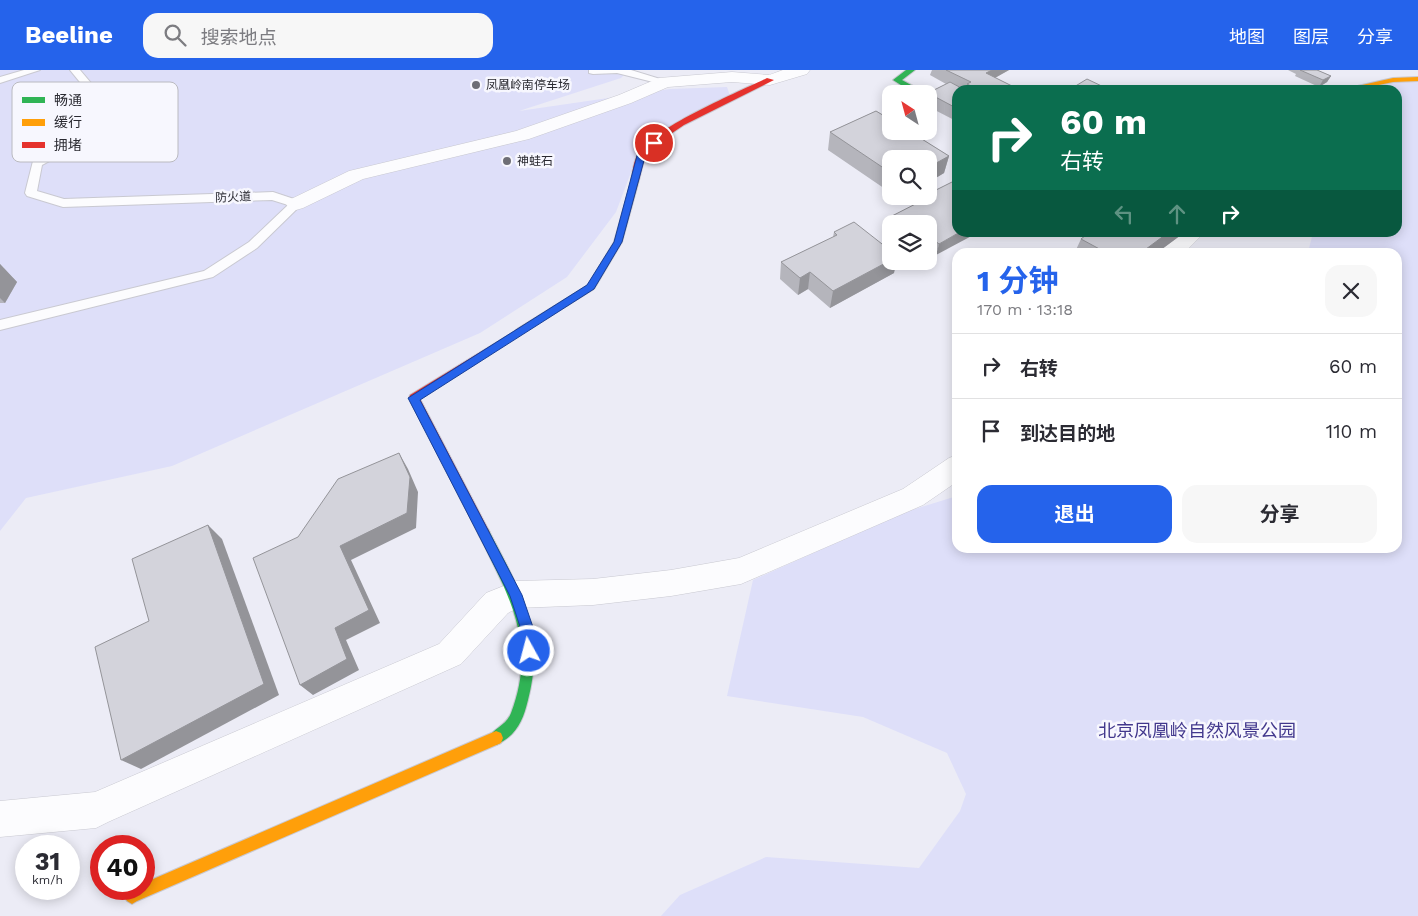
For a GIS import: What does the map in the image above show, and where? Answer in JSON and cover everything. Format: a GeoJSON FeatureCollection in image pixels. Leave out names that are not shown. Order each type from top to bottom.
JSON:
{"type":"FeatureCollection","features":[{"type":"Feature","properties":{"kind":"street"},"geometry":{"type":"LineString","coordinates":[[155,886],[504,735],[514,725],[529,679],[529,636],[516,595],[414,398],[590,287],[618,242],[642,152],[665,134],[692,118],[770,80],[801,70]]}},
{"type":"Feature","properties":{"kind":"street"},"geometry":{"type":"LineString","coordinates":[[905,85],[897,80],[911,70]]}},
{"type":"Feature","properties":{"kind":"street"},"geometry":{"type":"LineString","coordinates":[[296,204],[356,175],[522,135],[625,99],[665,82],[732,78],[770,80]]}},
{"type":"Feature","properties":{"kind":"street"},"geometry":{"type":"LineString","coordinates":[[1368,85],[1393,80],[1418,79]]}},
{"type":"Feature","properties":{"kind":"street"},"geometry":{"type":"LineString","coordinates":[[1177,248],[1189,237]]}},
{"type":"Feature","properties":{"kind":"street"},"geometry":{"type":"LineString","coordinates":[[0,820],[96,810],[450,654],[497,602],[516,595],[603,591],[671,583],[741,571],[912,497],[952,470]]}},
{"type":"Feature","properties":{"kind":"lane"},"geometry":{"type":"LineString","coordinates":[[0,80],[35,70]]}},
{"type":"Feature","properties":{"kind":"lane","name":"防火道"},"geometry":{"type":"LineString","coordinates":[[75,70],[85,82]]}},
{"type":"Feature","properties":{"kind":"lane"},"geometry":{"type":"LineString","coordinates":[[593,71],[618,70],[665,82]]}},
{"type":"Feature","properties":{"kind":"lane","name":"防火道"},"geometry":{"type":"LineString","coordinates":[[39,162],[37,163],[32,192],[64,203],[273,196],[296,204]]}},
{"type":"Feature","properties":{"kind":"lane"},"geometry":{"type":"LineString","coordinates":[[0,325],[208,274],[253,245],[296,204]]}},
{"type":"Feature","properties":{"kind":"green space"},"geometry":{"type":"Polygon","coordinates":[[[0,70],[629,70],[621,78],[519,111],[670,89],[727,87],[730,96],[639,151],[616,212],[567,277],[480,333],[172,466],[26,498],[0,531],[0,70]]]}},
{"type":"Feature","properties":{"kind":"green space","name":"北京凤凰岭自然风景公园"},"geometry":{"type":"Polygon","coordinates":[[[1418,80],[1418,916],[661,916],[680,895],[766,857],[919,868],[960,811],[966,794],[947,753],[863,717],[727,696],[753,580],[902,513],[952,498],[952,553],[1402,553],[1402,248],[1309,248],[1312,237],[1402,237],[1402,85],[1375,85],[1418,80]]]}},
{"type":"Feature","properties":{"kind":"building"},"geometry":{"type":"Polygon","coordinates":[[[946,70],[992,70],[986,73],[1010,85],[967,84],[971,82],[946,70]]]}},
{"type":"Feature","properties":{"kind":"building"},"geometry":{"type":"Polygon","coordinates":[[[1300,70],[1317,70],[1331,76],[1323,80],[1300,70]]]}},
{"type":"Feature","properties":{"kind":"building"},"geometry":{"type":"Polygon","coordinates":[[[1087,79],[1100,85],[1077,85],[1087,79]]]}},
{"type":"Feature","properties":{"kind":"building"},"geometry":{"type":"Polygon","coordinates":[[[950,82],[956,85],[952,85],[952,106],[938,98],[938,88],[950,82]]]}},
{"type":"Feature","properties":{"kind":"building"},"geometry":{"type":"Polygon","coordinates":[[[876,111],[882,115],[882,140],[923,140],[949,156],[937,163],[937,150],[882,150],[882,167],[830,132],[876,111]]]}},
{"type":"Feature","properties":{"kind":"building"},"geometry":{"type":"Polygon","coordinates":[[[952,182],[952,237],[939,244],[937,242],[937,215],[894,215],[913,205],[937,205],[937,190],[952,182]]]}},
{"type":"Feature","properties":{"kind":"building"},"geometry":{"type":"Polygon","coordinates":[[[854,222],[882,244],[882,265],[833,291],[810,272],[800,278],[781,262],[837,235],[834,232],[854,222]]]}},
{"type":"Feature","properties":{"kind":"building"},"geometry":{"type":"Polygon","coordinates":[[[1084,237],[1162,237],[1147,248],[1098,248],[1081,239],[1084,237]]]}},
{"type":"Feature","properties":{"kind":"building"},"geometry":{"type":"Polygon","coordinates":[[[399,453],[410,477],[407,513],[340,546],[369,610],[335,628],[347,659],[300,685],[253,558],[298,537],[338,479],[399,453]]]}},
{"type":"Feature","properties":{"kind":"building"},"geometry":{"type":"Polygon","coordinates":[[[208,525],[264,684],[121,760],[95,647],[149,621],[132,559],[208,525]]]}},
{"type":"Feature","properties":{"kind":"traffic: fast"},"geometry":{"type":"LineString","coordinates":[[905,85],[897,80],[911,70]]}},
{"type":"Feature","properties":{"kind":"traffic: fast"},"geometry":{"type":"LineString","coordinates":[[484,533],[515,595],[527,635],[529,656],[527,679],[515,719],[510,728],[496,738]]}},
{"type":"Feature","properties":{"kind":"traffic: slow"},"geometry":{"type":"LineString","coordinates":[[1368,85],[1393,80],[1418,79]]}},
{"type":"Feature","properties":{"kind":"traffic: slow"},"geometry":{"type":"LineString","coordinates":[[520,331],[591,287],[618,242],[635,180]]}},
{"type":"Feature","properties":{"kind":"traffic: slow"},"geometry":{"type":"LineString","coordinates":[[155,886],[496,738]]}},
{"type":"Feature","properties":{"kind":"traffic: jam"},"geometry":{"type":"LineString","coordinates":[[635,180],[642,153],[650,144],[701,113],[770,80]]}},
{"type":"Feature","properties":{"kind":"traffic: jam"},"geometry":{"type":"LineString","coordinates":[[484,533],[414,398],[520,331]]}},
{"type":"Feature","properties":{"kind":"place","name":"凤凰岭南停车场"},"geometry":{"type":"Point","coordinates":[476,85]}},
{"type":"Feature","properties":{"kind":"place","name":"神蛙石"},"geometry":{"type":"Point","coordinates":[507,161]}},
{"type":"Feature","properties":{"kind":"route"},"geometry":{"type":"LineString","coordinates":[[529,651],[529,636],[516,595],[414,398],[590,287],[618,242],[642,152],[654,143]]}}]}
